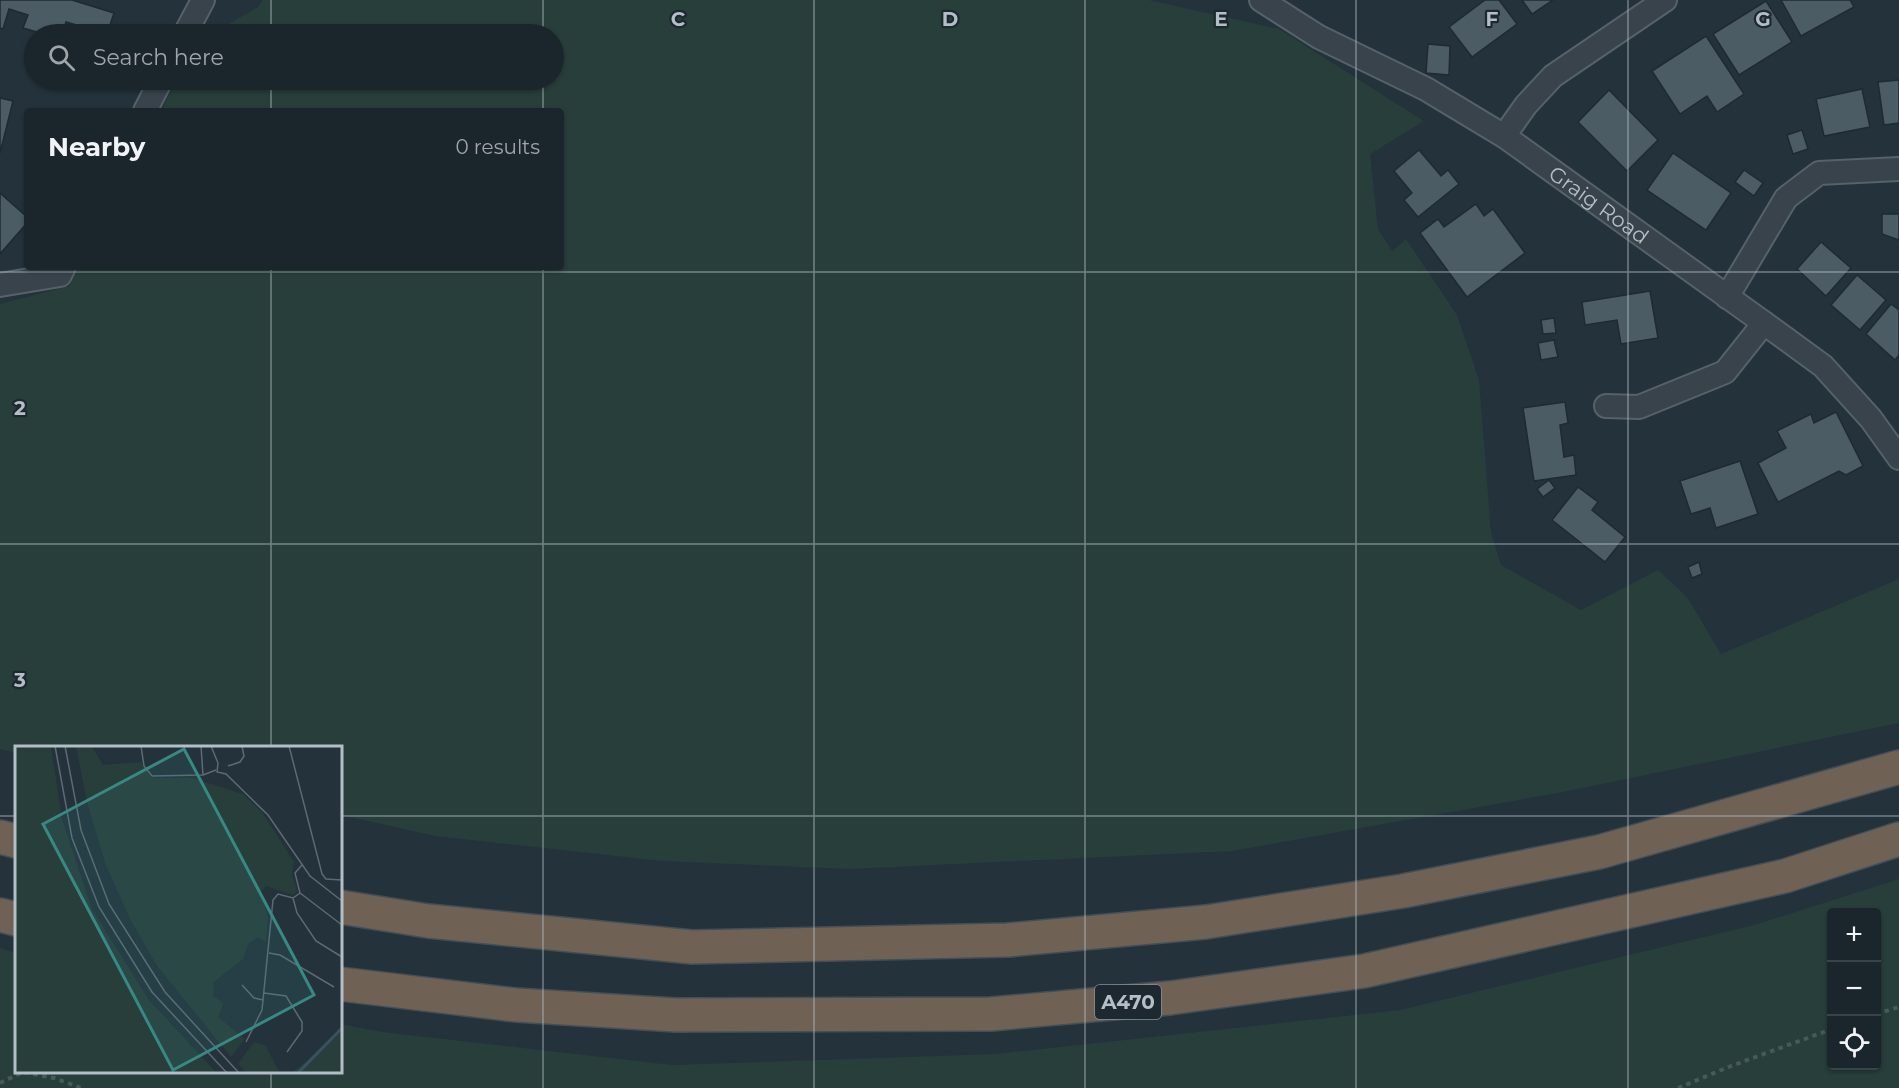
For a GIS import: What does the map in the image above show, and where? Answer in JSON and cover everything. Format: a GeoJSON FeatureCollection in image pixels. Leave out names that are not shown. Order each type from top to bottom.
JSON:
{"type":"FeatureCollection","features":[{"type":"Feature","properties":{"kind":"highway"},"geometry":{"type":"LineString","coordinates":[[342,907],[428,921],[692,947],[1008,940],[1194,923],[1403,891],[1599,852],[1899,767]]}},
{"type":"Feature","properties":{"kind":"highway"},"geometry":{"type":"LineString","coordinates":[[0,837],[15,841]]}},
{"type":"Feature","properties":{"kind":"highway","name":"A470"},"geometry":{"type":"LineString","coordinates":[[342,984],[516,1005],[676,1015],[991,1014],[1170,998],[1375,969],[1785,876],[1899,839]]}},
{"type":"Feature","properties":{"kind":"highway"},"geometry":{"type":"LineString","coordinates":[[0,915],[15,919]]}},
{"type":"Feature","properties":{"kind":"street"},"geometry":{"type":"LineString","coordinates":[[190,24],[203,0]]}},
{"type":"Feature","properties":{"kind":"street","name":"Graig Road"},"geometry":{"type":"LineString","coordinates":[[1261,0],[1320,37],[1426,89],[1504,136],[1823,366],[1871,419],[1899,458]]}},
{"type":"Feature","properties":{"kind":"street"},"geometry":{"type":"LineString","coordinates":[[1504,136],[1526,105],[1553,76],[1665,0]]}},
{"type":"Feature","properties":{"kind":"street"},"geometry":{"type":"LineString","coordinates":[[147,108],[156,90]]}},
{"type":"Feature","properties":{"kind":"street"},"geometry":{"type":"LineString","coordinates":[[1726,297],[1786,198],[1819,173],[1899,169]]}},
{"type":"Feature","properties":{"kind":"street"},"geometry":{"type":"LineString","coordinates":[[0,285],[60,275],[62,270]]}},
{"type":"Feature","properties":{"kind":"street"},"geometry":{"type":"LineString","coordinates":[[1606,406],[1639,407],[1725,372],[1764,323]]}},
{"type":"Feature","properties":{"kind":"path"},"geometry":{"type":"LineString","coordinates":[[1881,1012],[1899,1007]]}},
{"type":"Feature","properties":{"kind":"path"},"geometry":{"type":"LineString","coordinates":[[1678,1088],[1827,1031]]}},
{"type":"Feature","properties":{"kind":"path"},"geometry":{"type":"LineString","coordinates":[[0,1083],[21,1073]]}},
{"type":"Feature","properties":{"kind":"path"},"geometry":{"type":"LineString","coordinates":[[28,1073],[54,1078],[81,1088]]}},
{"type":"Feature","properties":{"kind":"green space"},"geometry":{"type":"Polygon","coordinates":[[[263,0],[1149,0],[1279,29],[1424,121],[1370,154],[1378,229],[1392,251],[1406,239],[1457,315],[1479,380],[1491,532],[1501,565],[1581,610],[1658,570],[1687,597],[1721,654],[1899,579],[1899,723],[1558,793],[1232,851],[850,869],[662,861],[435,836],[342,815],[342,746],[15,746],[15,753],[0,749],[0,304],[69,286],[77,270],[564,270],[564,108],[163,108],[172,90],[564,90],[564,24],[228,24],[258,7],[263,0]]]}},
{"type":"Feature","properties":{"kind":"green space"},"geometry":{"type":"Polygon","coordinates":[[[1899,879],[1899,1088],[0,1088],[0,948],[15,953],[15,1073],[342,1073],[342,1024],[382,1032],[672,1065],[996,1054],[1400,1010],[1754,925],[1899,879]]]}},
{"type":"Feature","properties":{"kind":"building"},"geometry":{"type":"Polygon","coordinates":[[[0,0],[72,0],[114,13],[110,24],[66,22],[65,24],[25,24],[28,15],[9,9],[3,29],[0,28],[0,0]]]}},
{"type":"Feature","properties":{"kind":"building"},"geometry":{"type":"Polygon","coordinates":[[[1485,0],[1499,0],[1517,24],[1472,57],[1449,27],[1485,0]]]}},
{"type":"Feature","properties":{"kind":"building"},"geometry":{"type":"Polygon","coordinates":[[[1522,0],[1553,0],[1532,14],[1522,0]]]}},
{"type":"Feature","properties":{"kind":"building"},"geometry":{"type":"Polygon","coordinates":[[[1781,0],[1850,0],[1854,7],[1801,36],[1781,0]]]}},
{"type":"Feature","properties":{"kind":"building"},"geometry":{"type":"Polygon","coordinates":[[[1766,1],[1792,42],[1739,75],[1713,34],[1766,1]]]}},
{"type":"Feature","properties":{"kind":"building"},"geometry":{"type":"Polygon","coordinates":[[[1706,36],[1744,94],[1717,112],[1707,96],[1680,114],[1652,71],[1706,36]]]}},
{"type":"Feature","properties":{"kind":"building"},"geometry":{"type":"Polygon","coordinates":[[[1428,44],[1450,46],[1449,75],[1426,73],[1428,44]]]}},
{"type":"Feature","properties":{"kind":"building"},"geometry":{"type":"Polygon","coordinates":[[[1899,80],[1899,123],[1884,125],[1878,82],[1899,80]]]}},
{"type":"Feature","properties":{"kind":"building"},"geometry":{"type":"Polygon","coordinates":[[[1862,89],[1870,127],[1824,136],[1816,99],[1862,89]]]}},
{"type":"Feature","properties":{"kind":"building"},"geometry":{"type":"Polygon","coordinates":[[[1609,90],[1658,140],[1627,171],[1578,122],[1609,90]]]}},
{"type":"Feature","properties":{"kind":"building"},"geometry":{"type":"Polygon","coordinates":[[[0,98],[13,101],[0,153],[0,98]]]}},
{"type":"Feature","properties":{"kind":"building"},"geometry":{"type":"Polygon","coordinates":[[[1802,130],[1808,149],[1793,154],[1787,135],[1802,130]]]}},
{"type":"Feature","properties":{"kind":"building"},"geometry":{"type":"Polygon","coordinates":[[[1419,150],[1441,176],[1448,170],[1459,184],[1418,217],[1404,200],[1412,193],[1394,171],[1419,150]]]}},
{"type":"Feature","properties":{"kind":"building"},"geometry":{"type":"Polygon","coordinates":[[[1673,153],[1731,193],[1706,230],[1647,190],[1673,153]]]}},
{"type":"Feature","properties":{"kind":"building"},"geometry":{"type":"Polygon","coordinates":[[[1744,170],[1763,183],[1754,196],[1735,182],[1744,170]]]}},
{"type":"Feature","properties":{"kind":"building"},"geometry":{"type":"Polygon","coordinates":[[[0,193],[24,214],[24,226],[0,254],[0,193]]]}},
{"type":"Feature","properties":{"kind":"building"},"geometry":{"type":"Polygon","coordinates":[[[1476,204],[1484,216],[1493,209],[1525,253],[1467,297],[1420,233],[1438,219],[1444,227],[1476,204]]]}},
{"type":"Feature","properties":{"kind":"building"},"geometry":{"type":"Polygon","coordinates":[[[1882,214],[1899,214],[1899,240],[1882,234],[1882,214]]]}},
{"type":"Feature","properties":{"kind":"building"},"geometry":{"type":"Polygon","coordinates":[[[1821,242],[1851,268],[1826,296],[1797,269],[1821,242]]]}},
{"type":"Feature","properties":{"kind":"building"},"geometry":{"type":"Polygon","coordinates":[[[1857,275],[1886,300],[1860,330],[1831,305],[1857,275]]]}},
{"type":"Feature","properties":{"kind":"building"},"geometry":{"type":"Polygon","coordinates":[[[1650,291],[1658,338],[1621,344],[1617,320],[1585,325],[1582,302],[1650,291]]]}},
{"type":"Feature","properties":{"kind":"building"},"geometry":{"type":"Polygon","coordinates":[[[1891,304],[1899,310],[1899,355],[1895,360],[1866,334],[1891,304]]]}},
{"type":"Feature","properties":{"kind":"building"},"geometry":{"type":"Polygon","coordinates":[[[1554,318],[1556,333],[1543,334],[1541,320],[1554,318]]]}},
{"type":"Feature","properties":{"kind":"building"},"geometry":{"type":"Polygon","coordinates":[[[1554,340],[1558,357],[1541,360],[1538,343],[1554,340]]]}},
{"type":"Feature","properties":{"kind":"building"},"geometry":{"type":"Polygon","coordinates":[[[1565,402],[1568,423],[1560,425],[1564,457],[1574,455],[1576,475],[1534,481],[1523,408],[1565,402]]]}},
{"type":"Feature","properties":{"kind":"building"},"geometry":{"type":"Polygon","coordinates":[[[1836,412],[1863,466],[1846,475],[1839,471],[1778,502],[1758,463],[1786,448],[1777,431],[1811,414],[1814,423],[1836,412]]]}},
{"type":"Feature","properties":{"kind":"building"},"geometry":{"type":"Polygon","coordinates":[[[1740,461],[1758,514],[1716,528],[1710,508],[1691,514],[1680,481],[1740,461]]]}},
{"type":"Feature","properties":{"kind":"building"},"geometry":{"type":"Polygon","coordinates":[[[1549,480],[1555,488],[1543,497],[1537,489],[1549,480]]]}},
{"type":"Feature","properties":{"kind":"building"},"geometry":{"type":"Polygon","coordinates":[[[1578,487],[1598,502],[1592,510],[1625,537],[1605,562],[1552,520],[1578,487]]]}},
{"type":"Feature","properties":{"kind":"building"},"geometry":{"type":"Polygon","coordinates":[[[1699,562],[1702,574],[1692,578],[1688,567],[1699,562]]]}}]}
